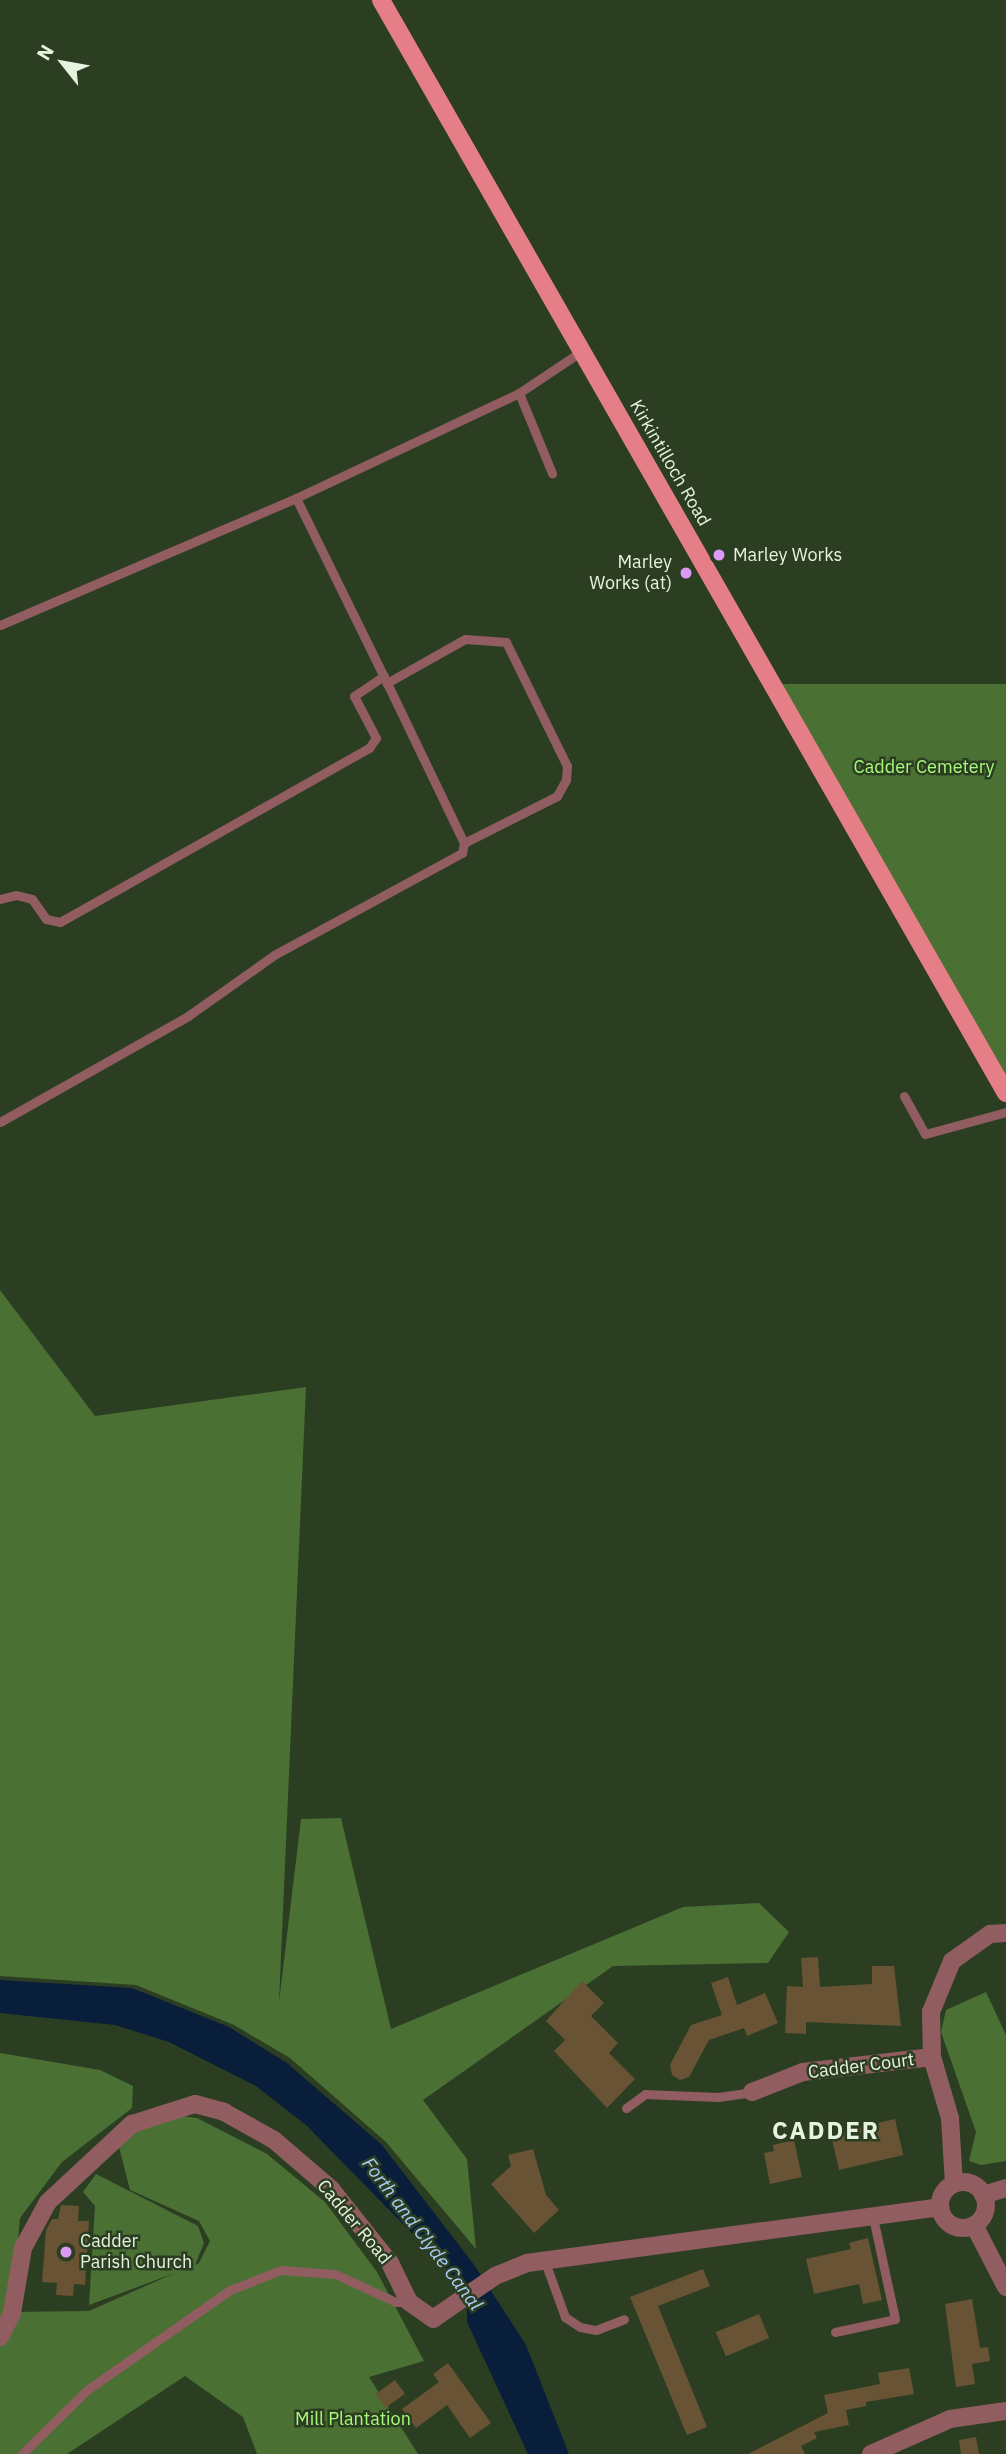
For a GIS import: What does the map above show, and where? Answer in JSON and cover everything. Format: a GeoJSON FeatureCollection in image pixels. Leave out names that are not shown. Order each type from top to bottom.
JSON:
{"type":"FeatureCollection","features":[{"type":"Feature","properties":{"kind":"main road","name":"Kirkintilloch Road"},"geometry":{"type":"LineString","coordinates":[[382,0],[1006,1093]]}},
{"type":"Feature","properties":{"kind":"street"},"geometry":{"type":"LineString","coordinates":[[954,2184],[950,2118],[932,2057],[931,2012],[953,1961],[990,1934],[1006,1933]]}},
{"type":"Feature","properties":{"kind":"street","name":"Cadder Court"},"geometry":{"type":"LineString","coordinates":[[752,2092],[803,2072],[932,2057]]}},
{"type":"Feature","properties":{"kind":"street","name":"Cadder Road"},"geometry":{"type":"LineString","coordinates":[[0,2337],[12,2312],[23,2248],[48,2202],[132,2124],[160,2111],[194,2104],[224,2112],[274,2140],[331,2189],[390,2263],[409,2302]]}},
{"type":"Feature","properties":{"kind":"street"},"geometry":{"type":"LineString","coordinates":[[954,2184],[974,2185],[983,2194],[983,2215],[974,2225],[953,2225],[940,2207],[943,2193],[954,2184]]}},
{"type":"Feature","properties":{"kind":"street"},"geometry":{"type":"LineString","coordinates":[[983,2194],[1006,2188]]}},
{"type":"Feature","properties":{"kind":"street"},"geometry":{"type":"LineString","coordinates":[[409,2302],[433,2319],[495,2276],[527,2263],[940,2207]]}},
{"type":"Feature","properties":{"kind":"street"},"geometry":{"type":"LineString","coordinates":[[974,2225],[1006,2287]]}},
{"type":"Feature","properties":{"kind":"street"},"geometry":{"type":"LineString","coordinates":[[871,2454],[950,2419],[1006,2412]]}},
{"type":"Feature","properties":{"kind":"lane"},"geometry":{"type":"LineString","coordinates":[[0,625],[296,498],[519,393],[582,351]]}},
{"type":"Feature","properties":{"kind":"lane"},"geometry":{"type":"LineString","coordinates":[[519,393],[552,473]]}},
{"type":"Feature","properties":{"kind":"lane"},"geometry":{"type":"LineString","coordinates":[[0,1122],[188,1016],[274,955],[462,853],[464,843],[296,498]]}},
{"type":"Feature","properties":{"kind":"lane"},"geometry":{"type":"LineString","coordinates":[[0,899],[16,895],[32,900],[46,919],[60,922],[369,748],[376,738],[354,696],[465,639],[506,642],[560,746],[566,780],[557,796],[464,843]]}},
{"type":"Feature","properties":{"kind":"lane"},"geometry":{"type":"LineString","coordinates":[[904,1096],[925,1134],[1006,1112]]}},
{"type":"Feature","properties":{"kind":"lane"},"geometry":{"type":"LineString","coordinates":[[626,2108],[645,2094],[718,2097],[752,2092]]}},
{"type":"Feature","properties":{"kind":"lane"},"geometry":{"type":"LineString","coordinates":[[835,2332],[895,2319],[873,2217]]}},
{"type":"Feature","properties":{"kind":"lane"},"geometry":{"type":"LineString","coordinates":[[544,2262],[565,2317],[596,2330],[624,2319]]}},
{"type":"Feature","properties":{"kind":"lane"},"geometry":{"type":"LineString","coordinates":[[22,2454],[87,2390],[230,2290],[281,2270],[335,2274],[396,2302],[409,2302]]}},
{"type":"Feature","properties":{"kind":"green space","name":"Cadder Cemetery"},"geometry":{"type":"Polygon","coordinates":[[[781,684],[1006,684],[1006,1080],[781,684]]]}},
{"type":"Feature","properties":{"kind":"green space"},"geometry":{"type":"Polygon","coordinates":[[[0,1290],[95,1416],[306,1387],[279,2002],[301,1819],[341,1818],[391,2029],[683,1907],[759,1903],[789,1932],[768,1963],[613,1966],[423,2100],[467,2159],[476,2249],[386,2142],[290,2058],[234,2025],[136,1985],[0,1976],[0,1290]]]}},
{"type":"Feature","properties":{"kind":"green space"},"geometry":{"type":"Polygon","coordinates":[[[986,1992],[1006,2035],[1006,2161],[981,2165],[969,2161],[976,2132],[941,2032],[946,2010],[986,1992]]]}},
{"type":"Feature","properties":{"kind":"green space","name":"Mill Plantation"},"geometry":{"type":"Polygon","coordinates":[[[0,2053],[100,2070],[133,2086],[132,2108],[62,2162],[20,2218],[12,2312],[89,2311],[175,2273],[89,2305],[95,2206],[83,2192],[96,2174],[198,2226],[204,2243],[195,2265],[199,2263],[210,2241],[199,2221],[130,2190],[118,2143],[160,2113],[197,2118],[267,2154],[325,2202],[377,2272],[424,2361],[369,2377],[418,2454],[257,2454],[243,2417],[185,2376],[67,2454],[0,2454],[0,2053]]]}},
{"type":"Feature","properties":{"kind":"water","name":"Forth and Clyde Canal"},"geometry":{"type":"Polygon","coordinates":[[[0,1980],[132,1988],[229,2027],[287,2063],[382,2145],[475,2266],[526,2345],[569,2454],[528,2454],[467,2322],[467,2304],[449,2271],[306,2125],[256,2086],[169,2042],[115,2025],[0,2013],[0,1980]]]}},
{"type":"Feature","properties":{"kind":"building"},"geometry":{"type":"Polygon","coordinates":[[[818,1957],[820,1987],[872,1984],[872,1966],[894,1966],[901,2026],[806,2022],[806,2034],[785,2033],[787,1986],[803,1987],[801,1958],[818,1957]]]}},
{"type":"Feature","properties":{"kind":"building"},"geometry":{"type":"Polygon","coordinates":[[[728,1977],[737,2005],[765,1993],[778,2023],[747,2036],[744,2028],[709,2040],[689,2077],[680,2080],[672,2075],[670,2065],[691,2025],[722,2015],[711,1983],[728,1977]]]}},
{"type":"Feature","properties":{"kind":"building"},"geometry":{"type":"Polygon","coordinates":[[[582,1981],[604,2003],[591,2016],[618,2043],[609,2053],[635,2079],[607,2108],[554,2051],[565,2040],[546,2021],[582,1981]]]}},
{"type":"Feature","properties":{"kind":"building"},"geometry":{"type":"Polygon","coordinates":[[[895,2119],[903,2155],[839,2170],[831,2134],[895,2119]]]}},
{"type":"Feature","properties":{"kind":"building"},"geometry":{"type":"Polygon","coordinates":[[[794,2140],[802,2177],[770,2184],[764,2153],[774,2151],[773,2145],[794,2140]]]}},
{"type":"Feature","properties":{"kind":"building"},"geometry":{"type":"Polygon","coordinates":[[[533,2149],[546,2195],[559,2210],[534,2233],[491,2184],[511,2166],[508,2155],[533,2149]]]}},
{"type":"Feature","properties":{"kind":"building","name":"Cadder Parish Church"},"geometry":{"type":"Polygon","coordinates":[[[61,2205],[79,2206],[78,2221],[89,2221],[85,2285],[74,2284],[73,2296],[56,2295],[57,2283],[42,2282],[46,2230],[52,2219],[58,2219],[61,2205]]]}},
{"type":"Feature","properties":{"kind":"building"},"geometry":{"type":"Polygon","coordinates":[[[868,2238],[882,2300],[863,2304],[859,2284],[814,2294],[806,2259],[851,2249],[849,2243],[868,2238]]]}},
{"type":"Feature","properties":{"kind":"building"},"geometry":{"type":"Polygon","coordinates":[[[703,2269],[710,2286],[658,2306],[707,2427],[687,2435],[630,2297],[703,2269]]]}},
{"type":"Feature","properties":{"kind":"building"},"geometry":{"type":"Polygon","coordinates":[[[972,2299],[980,2348],[988,2347],[990,2361],[972,2364],[975,2384],[956,2387],[945,2304],[972,2299]]]}},
{"type":"Feature","properties":{"kind":"building"},"geometry":{"type":"Polygon","coordinates":[[[759,2314],[769,2338],[726,2356],[716,2332],[759,2314]]]}},
{"type":"Feature","properties":{"kind":"building"},"geometry":{"type":"Polygon","coordinates":[[[448,2363],[491,2423],[470,2438],[447,2405],[416,2428],[402,2409],[439,2382],[433,2374],[448,2363]]]}},
{"type":"Feature","properties":{"kind":"building"},"geometry":{"type":"Polygon","coordinates":[[[909,2368],[914,2394],[866,2402],[866,2406],[846,2410],[849,2425],[814,2432],[817,2438],[801,2446],[805,2454],[748,2454],[828,2413],[824,2395],[880,2384],[878,2373],[909,2368]]]}},
{"type":"Feature","properties":{"kind":"building"},"geometry":{"type":"Polygon","coordinates":[[[395,2380],[405,2394],[386,2408],[376,2394],[395,2380]]]}},
{"type":"Feature","properties":{"kind":"building"},"geometry":{"type":"Polygon","coordinates":[[[976,2437],[979,2454],[961,2454],[959,2440],[976,2437]]]}},
{"type":"Feature","properties":{"kind":"place","name":"Marley Works"},"geometry":{"type":"Point","coordinates":[719,555]}},
{"type":"Feature","properties":{"kind":"place","name":"Marley Works (at)"},"geometry":{"type":"Point","coordinates":[686,573]}},
{"type":"Feature","properties":{"kind":"place","name":"Cadder Parish Church"},"geometry":{"type":"Point","coordinates":[66,2252]}},
{"type":"Feature","properties":{"kind":"district","name":"CADDER"},"geometry":{"type":"Point","coordinates":[826,2131]}}]}
